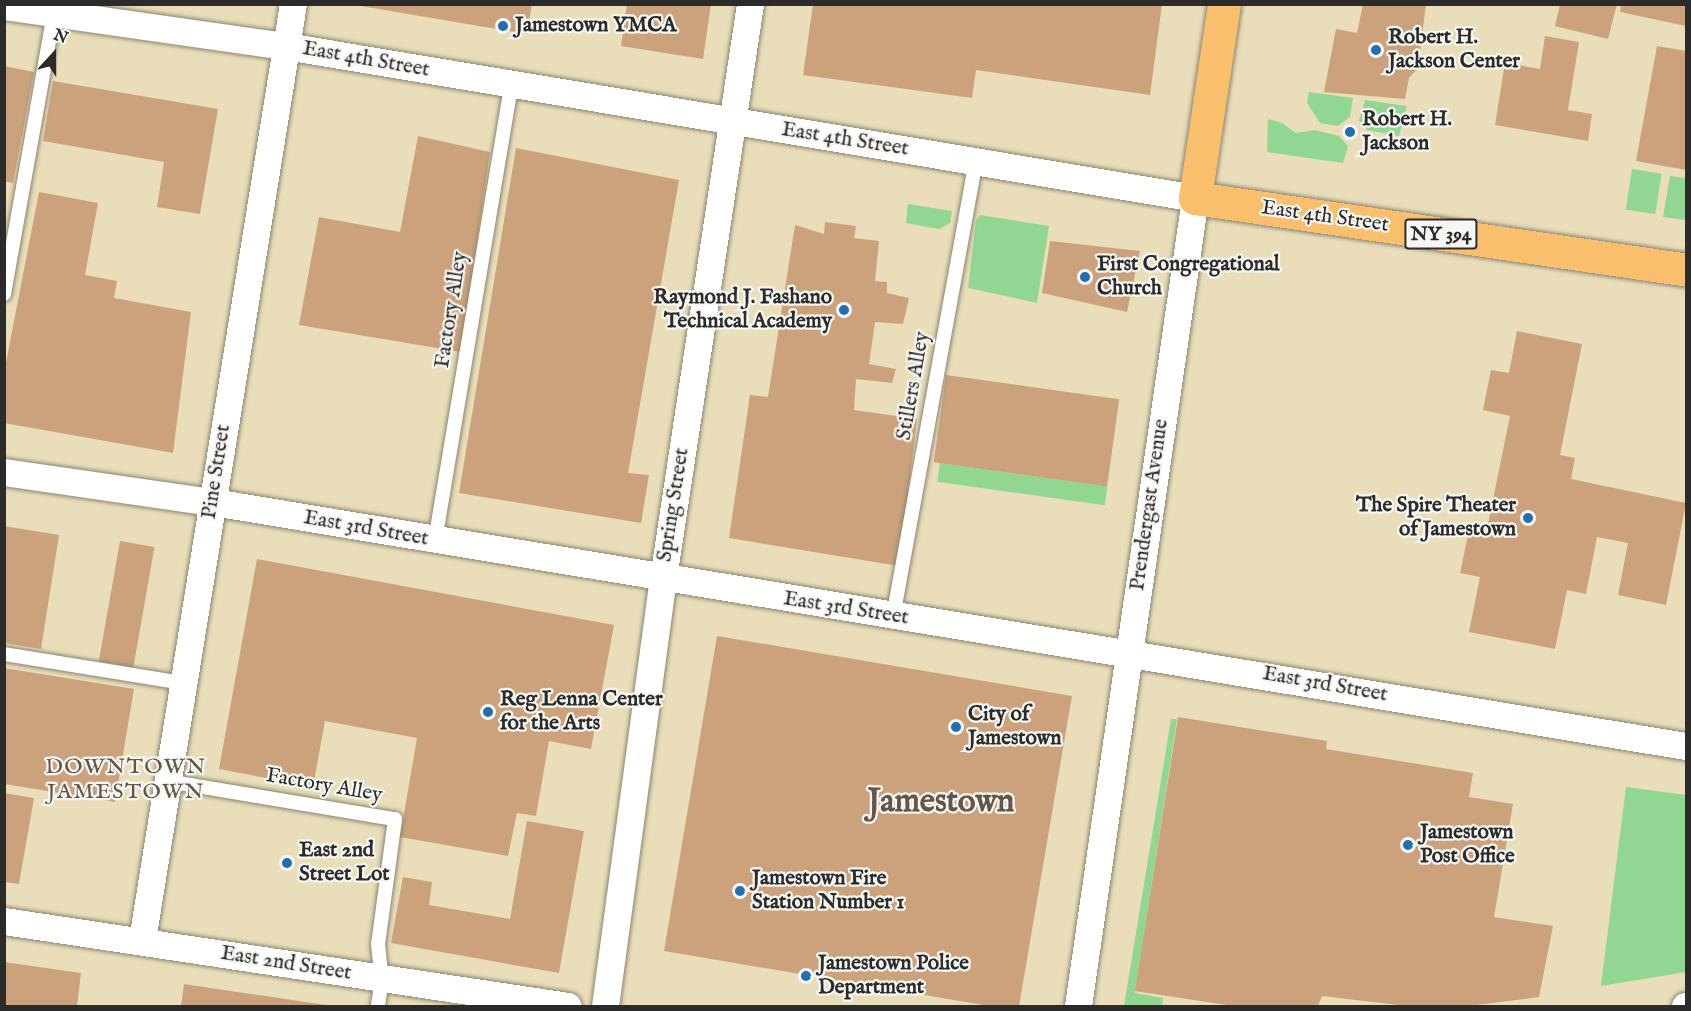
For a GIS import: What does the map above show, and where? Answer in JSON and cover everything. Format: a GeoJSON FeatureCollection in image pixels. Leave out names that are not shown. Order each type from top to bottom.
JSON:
{"type":"FeatureCollection","features":[{"type":"Feature","properties":{"kind":"main road","name":"Prendergast Avenue"},"geometry":{"type":"LineString","coordinates":[[1195,198],[1224,4]]}},
{"type":"Feature","properties":{"kind":"main road","name":"East 4th Street"},"geometry":{"type":"LineString","coordinates":[[1195,198],[1686,270]]}},
{"type":"Feature","properties":{"kind":"street","name":"Pine Street"},"geometry":{"type":"LineString","coordinates":[[142,940],[292,4]]}},
{"type":"Feature","properties":{"kind":"street","name":"Spring Street"},"geometry":{"type":"LineString","coordinates":[[605,1006],[663,578],[750,4]]}},
{"type":"Feature","properties":{"kind":"street","name":"East 4th Street"},"geometry":{"type":"LineString","coordinates":[[4,6],[55,9],[286,46],[511,86],[1195,198]]}},
{"type":"Feature","properties":{"kind":"street","name":"Prendergast Avenue"},"geometry":{"type":"LineString","coordinates":[[1078,1006],[1124,706],[1129,652],[1195,198]]}},
{"type":"Feature","properties":{"kind":"street","name":"East 3rd Street"},"geometry":{"type":"LineString","coordinates":[[4,472],[213,502],[893,617],[1129,652],[1686,746]]}},
{"type":"Feature","properties":{"kind":"street","name":"East 2nd Street"},"geometry":{"type":"LineString","coordinates":[[4,921],[142,940],[382,980],[568,1006]]}},
{"type":"Feature","properties":{"kind":"lane"},"geometry":{"type":"LineString","coordinates":[[4,294],[55,9]]}},
{"type":"Feature","properties":{"kind":"lane","name":"Factory Alley"},"geometry":{"type":"LineString","coordinates":[[435,541],[511,86]]}},
{"type":"Feature","properties":{"kind":"lane","name":"Stillers Alley"},"geometry":{"type":"LineString","coordinates":[[893,617],[976,162]]}},
{"type":"Feature","properties":{"kind":"lane"},"geometry":{"type":"LineString","coordinates":[[4,654],[183,682]]}},
{"type":"Feature","properties":{"kind":"lane","name":"Factory Alley"},"geometry":{"type":"LineString","coordinates":[[167,781],[395,819],[378,944],[382,980],[378,1006]]}},
{"type":"Feature","properties":{"kind":"green space"},"geometry":{"type":"Polygon","coordinates":[[[1309,92],[1353,98],[1350,117],[1338,126],[1320,123],[1307,103],[1309,92]]]}},
{"type":"Feature","properties":{"kind":"green space"},"geometry":{"type":"Polygon","coordinates":[[[1365,100],[1407,106],[1399,136],[1367,130],[1359,120],[1365,100]]]}},
{"type":"Feature","properties":{"kind":"green space"},"geometry":{"type":"Polygon","coordinates":[[[1268,119],[1282,123],[1296,133],[1315,130],[1339,136],[1348,146],[1343,163],[1267,152],[1268,119]]]}},
{"type":"Feature","properties":{"kind":"green space"},"geometry":{"type":"Polygon","coordinates":[[[1632,169],[1662,174],[1655,214],[1626,209],[1632,169]]]}},
{"type":"Feature","properties":{"kind":"green space"},"geometry":{"type":"Polygon","coordinates":[[[1670,176],[1686,178],[1686,220],[1663,217],[1670,176]]]}},
{"type":"Feature","properties":{"kind":"green space"},"geometry":{"type":"Polygon","coordinates":[[[908,204],[952,211],[950,223],[939,229],[906,223],[908,204]]]}},
{"type":"Feature","properties":{"kind":"green space"},"geometry":{"type":"Polygon","coordinates":[[[980,215],[1049,226],[1037,303],[968,288],[976,220],[980,215]]]}},
{"type":"Feature","properties":{"kind":"green space"},"geometry":{"type":"Polygon","coordinates":[[[940,463],[1107,487],[1105,505],[937,482],[940,463]]]}},
{"type":"Feature","properties":{"kind":"green space"},"geometry":{"type":"Polygon","coordinates":[[[1171,719],[1177,719],[1135,993],[1163,998],[1162,1006],[1124,1006],[1171,719]]]}},
{"type":"Feature","properties":{"kind":"green space"},"geometry":{"type":"Polygon","coordinates":[[[1626,787],[1686,795],[1686,972],[1601,986],[1626,787]]]}},
{"type":"Feature","properties":{"kind":"building","name":"Jamestown YMCA"},"geometry":{"type":"Polygon","coordinates":[[[349,4],[532,4],[527,34],[349,4]]]}},
{"type":"Feature","properties":{"kind":"building"},"geometry":{"type":"Polygon","coordinates":[[[627,4],[711,4],[703,59],[621,46],[627,4]]]}},
{"type":"Feature","properties":{"kind":"building"},"geometry":{"type":"Polygon","coordinates":[[[813,4],[1162,4],[1150,95],[976,70],[972,98],[803,75],[813,4]]]}},
{"type":"Feature","properties":{"kind":"building","name":"Robert H. Jackson Center"},"geometry":{"type":"Polygon","coordinates":[[[1363,4],[1426,4],[1418,68],[1409,78],[1405,99],[1324,92],[1336,29],[1357,33],[1363,4]]]}},
{"type":"Feature","properties":{"kind":"building"},"geometry":{"type":"Polygon","coordinates":[[[1560,4],[1617,4],[1608,39],[1555,26],[1560,4]]]}},
{"type":"Feature","properties":{"kind":"building"},"geometry":{"type":"Polygon","coordinates":[[[1621,4],[1686,4],[1686,26],[1620,12],[1621,4]]]}},
{"type":"Feature","properties":{"kind":"building"},"geometry":{"type":"Polygon","coordinates":[[[1545,36],[1579,42],[1568,110],[1592,114],[1588,141],[1495,125],[1505,63],[1540,69],[1545,36]]]}},
{"type":"Feature","properties":{"kind":"building"},"geometry":{"type":"Polygon","coordinates":[[[1657,46],[1686,51],[1686,170],[1636,161],[1657,46]]]}},
{"type":"Feature","properties":{"kind":"building"},"geometry":{"type":"Polygon","coordinates":[[[4,66],[34,72],[13,183],[4,181],[4,66]]]}},
{"type":"Feature","properties":{"kind":"building"},"geometry":{"type":"Polygon","coordinates":[[[53,81],[218,109],[200,214],[157,207],[164,162],[43,141],[53,81]]]}},
{"type":"Feature","properties":{"kind":"building"},"geometry":{"type":"Polygon","coordinates":[[[418,136],[490,152],[461,352],[299,325],[319,217],[400,232],[418,136]]]}},
{"type":"Feature","properties":{"kind":"building"},"geometry":{"type":"Polygon","coordinates":[[[516,148],[679,180],[628,473],[649,475],[641,523],[459,493],[516,148]]]}},
{"type":"Feature","properties":{"kind":"building"},"geometry":{"type":"Polygon","coordinates":[[[39,192],[98,203],[85,275],[117,281],[114,298],[191,312],[173,453],[4,423],[4,373],[39,192]]]}},
{"type":"Feature","properties":{"kind":"building"},"geometry":{"type":"Polygon","coordinates":[[[825,222],[856,226],[854,238],[879,241],[875,281],[887,282],[887,293],[909,298],[903,324],[875,322],[869,364],[896,369],[892,383],[856,379],[854,410],[917,419],[899,566],[729,538],[750,395],[768,397],[795,225],[824,234],[825,222]]]}},
{"type":"Feature","properties":{"kind":"building"},"geometry":{"type":"Polygon","coordinates":[[[1050,241],[1140,251],[1127,312],[1042,293],[1050,241]]]}},
{"type":"Feature","properties":{"kind":"building"},"geometry":{"type":"Polygon","coordinates":[[[1517,331],[1582,344],[1560,455],[1575,458],[1571,479],[1686,503],[1666,605],[1618,595],[1628,543],[1597,537],[1586,594],[1567,590],[1555,649],[1469,632],[1480,577],[1460,573],[1469,530],[1486,534],[1510,416],[1483,410],[1491,370],[1509,373],[1517,331]]]}},
{"type":"Feature","properties":{"kind":"building"},"geometry":{"type":"Polygon","coordinates":[[[946,375],[1119,399],[1107,486],[934,462],[946,375]]]}},
{"type":"Feature","properties":{"kind":"building"},"geometry":{"type":"Polygon","coordinates":[[[4,526],[59,535],[41,649],[4,643],[4,526]]]}},
{"type":"Feature","properties":{"kind":"building"},"geometry":{"type":"Polygon","coordinates":[[[120,541],[154,547],[133,667],[99,661],[120,541]]]}},
{"type":"Feature","properties":{"kind":"building"},"geometry":{"type":"Polygon","coordinates":[[[257,559],[614,625],[591,749],[549,741],[536,816],[517,813],[508,856],[400,837],[417,738],[325,721],[313,787],[219,769],[257,559]]]}},
{"type":"Feature","properties":{"kind":"building"},"geometry":{"type":"Polygon","coordinates":[[[717,636],[1072,696],[1019,1006],[989,1006],[664,951],[717,636]]]}},
{"type":"Feature","properties":{"kind":"building"},"geometry":{"type":"Polygon","coordinates":[[[4,668],[134,689],[115,802],[4,784],[4,668]]]}},
{"type":"Feature","properties":{"kind":"building"},"geometry":{"type":"Polygon","coordinates":[[[1178,717],[1327,741],[1326,749],[1473,773],[1469,797],[1513,804],[1494,917],[1553,926],[1539,997],[1469,1006],[1407,1006],[1322,996],[1318,1006],[1233,1006],[1135,991],[1178,717]]]}},
{"type":"Feature","properties":{"kind":"building"},"geometry":{"type":"Polygon","coordinates":[[[4,793],[34,798],[19,884],[4,882],[4,793]]]}},
{"type":"Feature","properties":{"kind":"building"},"geometry":{"type":"Polygon","coordinates":[[[527,821],[584,831],[559,973],[391,943],[403,877],[432,882],[429,905],[510,919],[527,821]]]}},
{"type":"Feature","properties":{"kind":"building"},"geometry":{"type":"Polygon","coordinates":[[[4,962],[81,973],[77,1006],[4,1006],[4,962]]]}},
{"type":"Feature","properties":{"kind":"building"},"geometry":{"type":"Polygon","coordinates":[[[184,984],[326,1005],[326,1006],[181,1006],[184,984]]]}},
{"type":"Feature","properties":{"kind":"place","name":"Jamestown YMCA"},"geometry":{"type":"Point","coordinates":[503,26]}},
{"type":"Feature","properties":{"kind":"place","name":"Robert H. Jackson Center"},"geometry":{"type":"Point","coordinates":[1376,50]}},
{"type":"Feature","properties":{"kind":"place","name":"Robert H. Jackson"},"geometry":{"type":"Point","coordinates":[1350,132]}},
{"type":"Feature","properties":{"kind":"place","name":"First Congregational Church"},"geometry":{"type":"Point","coordinates":[1085,277]}},
{"type":"Feature","properties":{"kind":"place","name":"Raymond J. Fashano Technical Academy"},"geometry":{"type":"Point","coordinates":[844,310]}},
{"type":"Feature","properties":{"kind":"place","name":"The Spire Theater of Jamestown"},"geometry":{"type":"Point","coordinates":[1528,518]}},
{"type":"Feature","properties":{"kind":"place","name":"Reg Lenna Center for the Arts"},"geometry":{"type":"Point","coordinates":[488,712]}},
{"type":"Feature","properties":{"kind":"place","name":"City of Jamestown"},"geometry":{"type":"Point","coordinates":[956,727]}},
{"type":"Feature","properties":{"kind":"place","name":"Jamestown Post Office"},"geometry":{"type":"Point","coordinates":[1408,845]}},
{"type":"Feature","properties":{"kind":"place","name":"East 2nd Street Lot"},"geometry":{"type":"Point","coordinates":[287,863]}},
{"type":"Feature","properties":{"kind":"place","name":"Jamestown Fire Station Number 1"},"geometry":{"type":"Point","coordinates":[740,891]}},
{"type":"Feature","properties":{"kind":"place","name":"Jamestown Police Department"},"geometry":{"type":"Point","coordinates":[806,976]}},
{"type":"Feature","properties":{"kind":"district","name":"DOWNTOWN JAMESTOWN"},"geometry":{"type":"Point","coordinates":[126,780]}},
{"type":"Feature","properties":{"kind":"district","name":"Jamestown"},"geometry":{"type":"Point","coordinates":[941,803]}}]}
